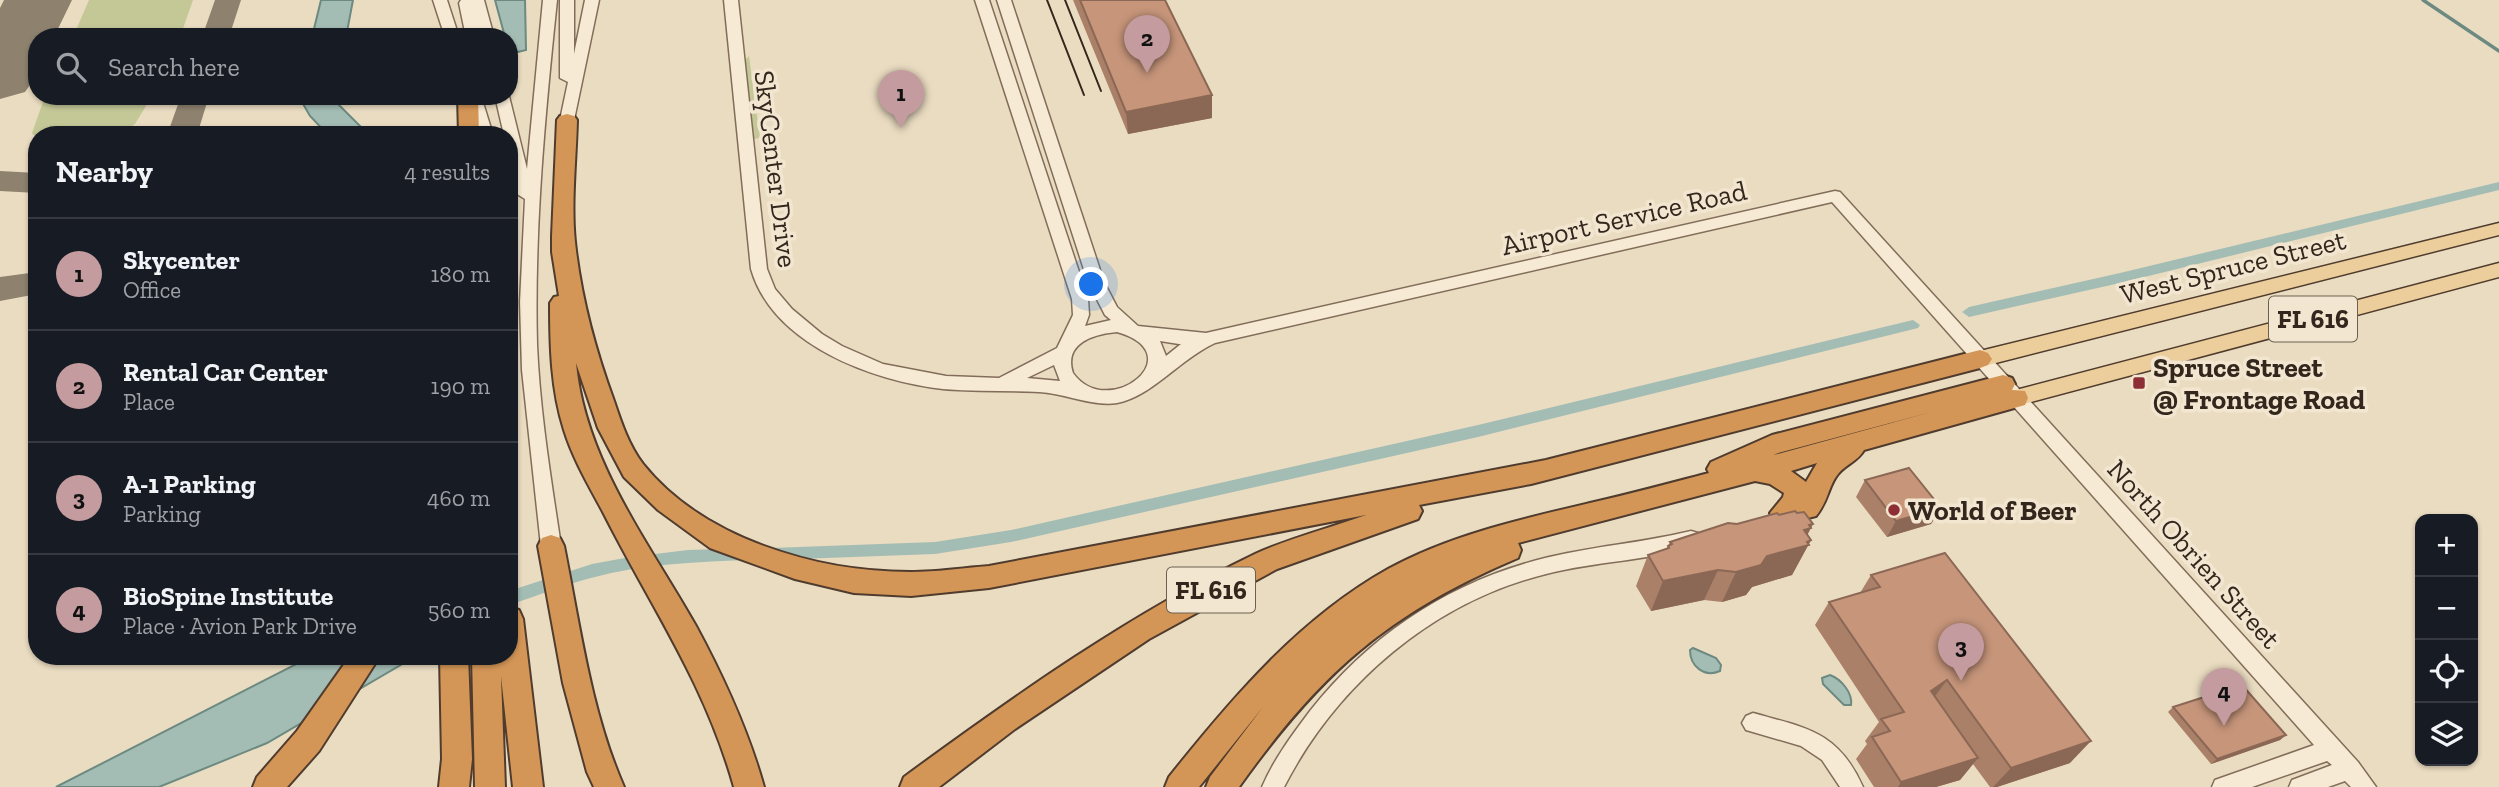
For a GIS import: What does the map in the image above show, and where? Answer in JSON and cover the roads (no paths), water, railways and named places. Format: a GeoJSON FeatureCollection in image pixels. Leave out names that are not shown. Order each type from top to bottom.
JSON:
{"type":"FeatureCollection","features":[{"type":"Feature","properties":{"kind":"highway"},"geometry":{"type":"LineString","coordinates":[[468,105],[469,126]]}},
{"type":"Feature","properties":{"kind":"highway"},"geometry":{"type":"LineString","coordinates":[[566,120],[564,376],[576,430],[612,505],[726,710],[749,787]]}},
{"type":"Feature","properties":{"kind":"highway"},"geometry":{"type":"LineString","coordinates":[[563,236],[578,326],[611,428],[633,470],[667,503],[719,540],[795,568],[853,581],[911,584],[989,577],[1546,470]]}},
{"type":"Feature","properties":{"kind":"highway","name":"FL 616"},"geometry":{"type":"LineString","coordinates":[[915,787],[1005,720],[1139,630],[1267,561],[1376,522],[1546,470],[1980,359]]}},
{"type":"Feature","properties":{"kind":"highway"},"geometry":{"type":"LineString","coordinates":[[1673,492],[1745,456],[1772,446],[2009,391]]}},
{"type":"Feature","properties":{"kind":"highway","name":"FL 616"},"geometry":{"type":"LineString","coordinates":[[1180,787],[1273,673],[1370,594],[1459,550],[1550,521],[1633,503],[1861,442],[2009,391]]}},
{"type":"Feature","properties":{"kind":"highway"},"geometry":{"type":"LineString","coordinates":[[1753,471],[1772,473],[1787,479],[1797,490],[1796,502],[1776,515],[1807,508],[1816,497],[1817,486],[1829,466],[1861,442]]}},
{"type":"Feature","properties":{"kind":"highway"},"geometry":{"type":"LineString","coordinates":[[1221,787],[1260,734],[1308,678],[1358,633],[1422,590],[1478,562],[1633,503]]}},
{"type":"Feature","properties":{"kind":"highway"},"geometry":{"type":"LineString","coordinates":[[551,546],[561,610],[577,683],[602,772],[609,787]]}},
{"type":"Feature","properties":{"kind":"highway"},"geometry":{"type":"LineString","coordinates":[[268,787],[334,707],[360,665]]}},
{"type":"Feature","properties":{"kind":"highway"},"geometry":{"type":"LineString","coordinates":[[453,787],[457,759],[454,665]]}},
{"type":"Feature","properties":{"kind":"highway"},"geometry":{"type":"LineString","coordinates":[[486,665],[490,787]]}},
{"type":"Feature","properties":{"kind":"highway"},"geometry":{"type":"LineString","coordinates":[[514,665],[528,787]]}},
{"type":"Feature","properties":{"kind":"main road","name":"West Spruce Street"},"geometry":{"type":"LineString","coordinates":[[1980,359],[2499,229]]}},
{"type":"Feature","properties":{"kind":"main road","name":"FL 616"},"geometry":{"type":"LineString","coordinates":[[2009,391],[2499,270]]}},
{"type":"Feature","properties":{"kind":"street"},"geometry":{"type":"LineString","coordinates":[[440,0],[449,28]]}},
{"type":"Feature","properties":{"kind":"street"},"geometry":{"type":"LineString","coordinates":[[464,0],[471,28]]}},
{"type":"Feature","properties":{"kind":"street"},"geometry":{"type":"LineString","coordinates":[[477,0],[485,28]]}},
{"type":"Feature","properties":{"kind":"street"},"geometry":{"type":"LineString","coordinates":[[550,0],[533,168],[529,235],[529,335],[533,411],[551,546]]}},
{"type":"Feature","properties":{"kind":"street"},"geometry":{"type":"LineString","coordinates":[[566,120],[567,0]]}},
{"type":"Feature","properties":{"kind":"street"},"geometry":{"type":"LineString","coordinates":[[566,120],[592,0]]}},
{"type":"Feature","properties":{"kind":"street","name":"SkyCenter Drive"},"geometry":{"type":"LineString","coordinates":[[731,0],[760,276],[770,295],[792,320],[816,339],[866,364],[899,374],[943,382],[1003,382],[1080,391]]}},
{"type":"Feature","properties":{"kind":"street"},"geometry":{"type":"LineString","coordinates":[[982,0],[1080,299],[1081,315],[1063,371],[1069,382],[1080,391],[1095,396],[1129,393],[1144,386],[1154,375],[1159,363],[1158,352],[1153,342],[1111,311],[1096,282],[1004,0]]}},
{"type":"Feature","properties":{"kind":"street"},"geometry":{"type":"LineString","coordinates":[[477,105],[484,126]]}},
{"type":"Feature","properties":{"kind":"street"},"geometry":{"type":"LineString","coordinates":[[485,105],[486,126]]}},
{"type":"Feature","properties":{"kind":"street"},"geometry":{"type":"LineString","coordinates":[[504,105],[509,126]]}},
{"type":"Feature","properties":{"kind":"street"},"geometry":{"type":"LineString","coordinates":[[518,166],[526,201],[529,235]]}},
{"type":"Feature","properties":{"kind":"street","name":"Airport Service Road"},"geometry":{"type":"LineString","coordinates":[[1154,375],[1188,348],[1212,338],[1835,197],[1980,359]]}},
{"type":"Feature","properties":{"kind":"street"},"geometry":{"type":"LineString","coordinates":[[1069,346],[1102,327],[1133,328]]}},
{"type":"Feature","properties":{"kind":"street","name":"Airport Service Road"},"geometry":{"type":"LineString","coordinates":[[1133,328],[1179,338],[1212,338]]}},
{"type":"Feature","properties":{"kind":"street","name":"SkyCenter Drive"},"geometry":{"type":"LineString","coordinates":[[1003,382],[1069,346]]}},
{"type":"Feature","properties":{"kind":"street","name":"North Obrien Street"},"geometry":{"type":"LineString","coordinates":[[1980,359],[2365,787]]}},
{"type":"Feature","properties":{"kind":"street"},"geometry":{"type":"LineString","coordinates":[[1273,787],[1282,768],[1319,716],[1363,663],[1404,629],[1442,604],[1494,581],[1546,565],[1706,535]]}},
{"type":"Feature","properties":{"kind":"street"},"geometry":{"type":"LineString","coordinates":[[1753,723],[1807,738],[1830,753],[1852,787]]}},
{"type":"Feature","properties":{"kind":"street"},"geometry":{"type":"LineString","coordinates":[[2223,787],[2332,748]]}},
{"type":"Feature","properties":{"kind":"street"},"geometry":{"type":"LineString","coordinates":[[2300,787],[2350,769]]}},
{"type":"Feature","properties":{"kind":"water"},"geometry":{"type":"Polygon","coordinates":[[[321,0],[353,0],[348,28],[314,28],[321,0]]]}},
{"type":"Feature","properties":{"kind":"water"},"geometry":{"type":"Polygon","coordinates":[[[495,0],[525,0],[526,50],[518,52],[518,28],[503,28],[495,0]]]}},
{"type":"Feature","properties":{"kind":"water"},"geometry":{"type":"Polygon","coordinates":[[[304,105],[339,105],[360,126],[319,126],[304,105]]]}},
{"type":"Feature","properties":{"kind":"water"},"geometry":{"type":"Polygon","coordinates":[[[1693,648],[1716,658],[1721,665],[1720,671],[1703,672],[1695,666],[1690,650],[1693,648]]]}},
{"type":"Feature","properties":{"kind":"water"},"geometry":{"type":"Polygon","coordinates":[[[294,665],[401,665],[267,743],[159,787],[56,787],[294,665]]]}},
{"type":"Feature","properties":{"kind":"water"},"geometry":{"type":"Polygon","coordinates":[[[1830,675],[1845,687],[1851,705],[1844,705],[1823,684],[1822,678],[1830,675]]]}},
{"type":"Feature","properties":{"kind":"waterway"},"geometry":{"type":"LineString","coordinates":[[2423,0],[2499,51]]}},
{"type":"Feature","properties":{"kind":"waterway"},"geometry":{"type":"LineString","coordinates":[[1969,312],[2499,186]]}},
{"type":"Feature","properties":{"kind":"waterway"},"geometry":{"type":"LineString","coordinates":[[771,554],[935,548],[1011,536],[1478,431],[1913,325]]}},
{"type":"Feature","properties":{"kind":"waterway"},"geometry":{"type":"LineString","coordinates":[[518,595],[592,571],[630,563],[688,556],[747,554]]}},
{"type":"Feature","properties":{"kind":"tram line"},"geometry":{"type":"LineString","coordinates":[[1047,0],[1084,95]]}},
{"type":"Feature","properties":{"kind":"tram line"},"geometry":{"type":"LineString","coordinates":[[1065,0],[1101,91]]}},
{"type":"Feature","properties":{"kind":"place","name":"Rental Car Center"},"geometry":{"type":"Point","coordinates":[1147,73]}},
{"type":"Feature","properties":{"kind":"place","name":"Skycenter"},"geometry":{"type":"Point","coordinates":[901,128]}},
{"type":"Feature","properties":{"kind":"place","name":"Spruce Street @ Frontage Road"},"geometry":{"type":"Point","coordinates":[2139,383]}},
{"type":"Feature","properties":{"kind":"place","name":"World of Beer"},"geometry":{"type":"Point","coordinates":[1894,510]}},
{"type":"Feature","properties":{"kind":"place","name":"A-1 Parking"},"geometry":{"type":"Point","coordinates":[1961,681]}},
{"type":"Feature","properties":{"kind":"place","name":"BioSpine Institute"},"geometry":{"type":"Point","coordinates":[2224,726]}}]}
